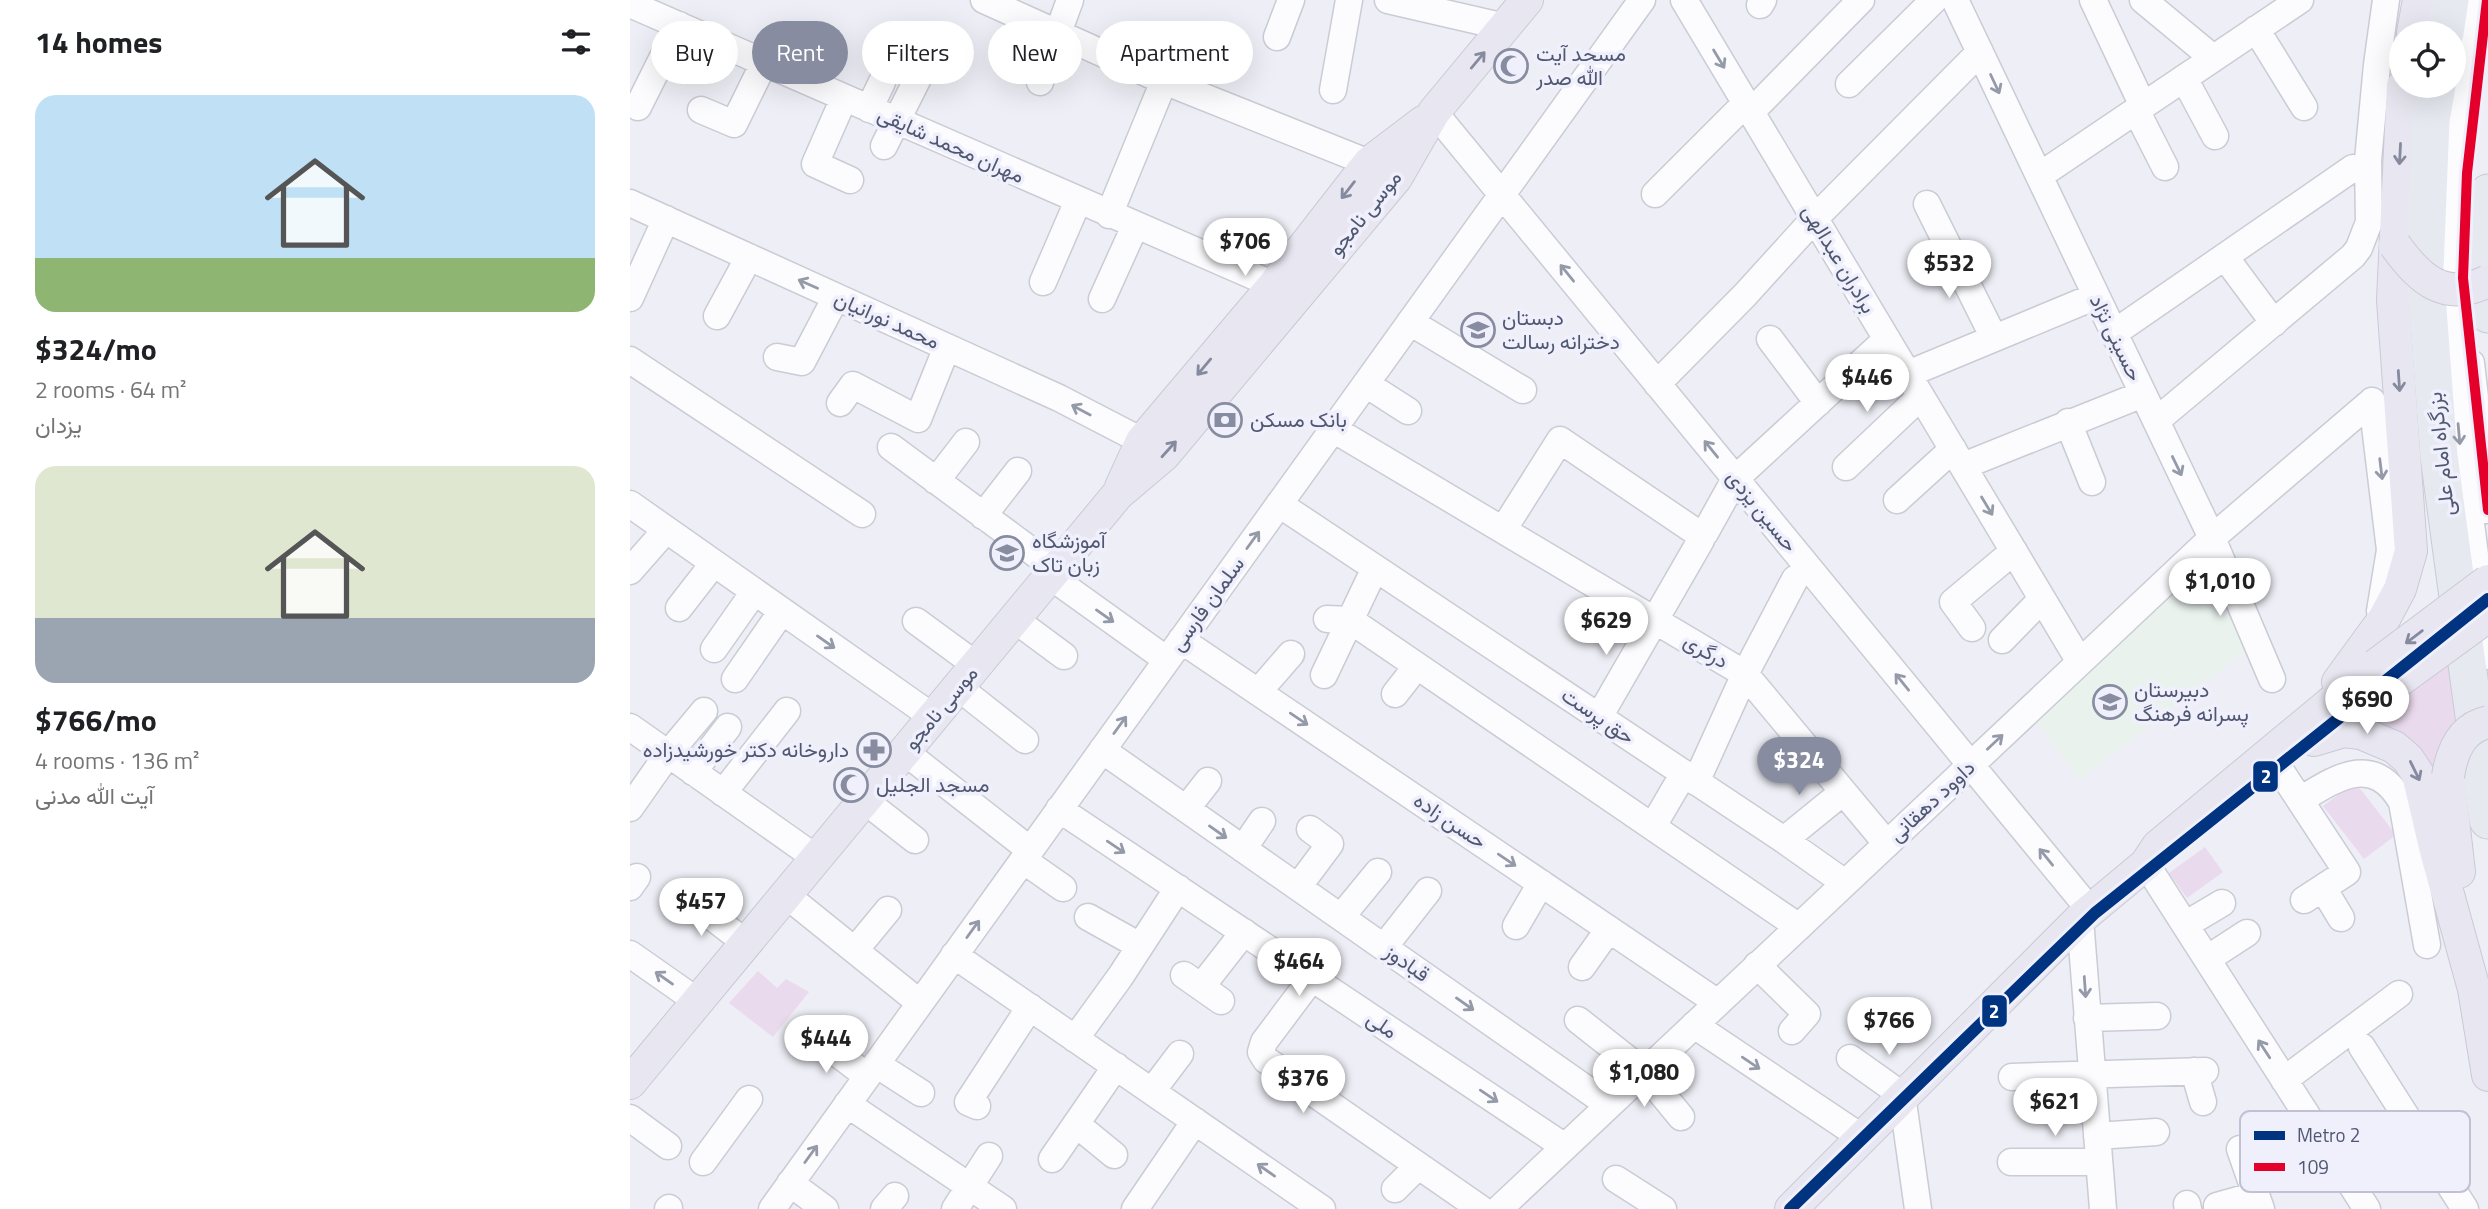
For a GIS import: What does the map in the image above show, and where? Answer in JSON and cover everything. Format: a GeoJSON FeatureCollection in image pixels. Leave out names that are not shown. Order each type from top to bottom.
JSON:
{"type":"FeatureCollection","features":[{"type":"Feature","properties":{"kind":"highway"},"geometry":{"type":"LineString","coordinates":[[2447,21],[2450,0]]}},
{"type":"Feature","properties":{"kind":"highway","name":"بزرگراه امام علی"},"geometry":{"type":"LineString","coordinates":[[2435,98],[2431,120],[2425,270],[2439,456],[2488,820]]}},
{"type":"Feature","properties":{"kind":"highway"},"geometry":{"type":"LineString","coordinates":[[2488,193],[2485,266],[2488,313]]}},
{"type":"Feature","properties":{"kind":"main road","name":"موسی نامجو"},"geometry":{"type":"LineString","coordinates":[[1118,494],[1142,441],[1396,178],[1434,113],[1527,0]]}},
{"type":"Feature","properties":{"kind":"main road"},"geometry":{"type":"LineString","coordinates":[[2415,21],[2419,0]]}},
{"type":"Feature","properties":{"kind":"main road"},"geometry":{"type":"LineString","coordinates":[[2309,733],[2400,589],[2411,551],[2393,300],[2402,98]]}},
{"type":"Feature","properties":{"kind":"main road","name":"موسی نامجو"},"geometry":{"type":"LineString","coordinates":[[630,1083],[1118,494],[1164,455],[1283,293],[1369,163],[1434,113]]}},
{"type":"Feature","properties":{"kind":"main road"},"geometry":{"type":"LineString","coordinates":[[2395,245],[2413,270],[2430,283],[2452,289],[2476,287],[2488,281]]}},
{"type":"Feature","properties":{"kind":"main road"},"geometry":{"type":"LineString","coordinates":[[1791,1209],[1902,1095],[2085,915],[2146,864],[2166,860],[2274,760],[2383,676],[2488,581]]}},
{"type":"Feature","properties":{"kind":"main road"},"geometry":{"type":"LineString","coordinates":[[2383,676],[2488,616]]}},
{"type":"Feature","properties":{"kind":"main road"},"geometry":{"type":"LineString","coordinates":[[2488,722],[2466,734],[2458,743],[2451,755],[2448,775],[2474,989],[2488,1075]]}},
{"type":"Feature","properties":{"kind":"main road"},"geometry":{"type":"LineString","coordinates":[[2309,733],[2361,733],[2381,740],[2409,759],[2418,774],[2474,989]]}},
{"type":"Feature","properties":{"kind":"street"},"geometry":{"type":"LineString","coordinates":[[984,0],[1031,21]]}},
{"type":"Feature","properties":{"kind":"street"},"geometry":{"type":"LineString","coordinates":[[1062,21],[1070,0]]}},
{"type":"Feature","properties":{"kind":"street"},"geometry":{"type":"LineString","coordinates":[[1277,37],[1291,0]]}},
{"type":"Feature","properties":{"kind":"street"},"geometry":{"type":"LineString","coordinates":[[1333,90],[1349,0]]}},
{"type":"Feature","properties":{"kind":"street"},"geometry":{"type":"LineString","coordinates":[[1388,0],[1505,27]]}},
{"type":"Feature","properties":{"kind":"street","name":"سلمان فارسی"},"geometry":{"type":"LineString","coordinates":[[772,1209],[1642,0]]}},
{"type":"Feature","properties":{"kind":"street","name":"برادران عبدالهی"},"geometry":{"type":"LineString","coordinates":[[1684,0],[1914,385],[1963,456],[2014,551],[2080,662]]}},
{"type":"Feature","properties":{"kind":"street"},"geometry":{"type":"LineString","coordinates":[[1655,194],[1861,0]]}},
{"type":"Feature","properties":{"kind":"street"},"geometry":{"type":"LineString","coordinates":[[1849,84],[1934,0]]}},
{"type":"Feature","properties":{"kind":"street","name":"حسینی نژاد"},"geometry":{"type":"LineString","coordinates":[[1955,0],[2212,538],[2272,679]]}},
{"type":"Feature","properties":{"kind":"street"},"geometry":{"type":"LineString","coordinates":[[2093,0],[2165,167]]}},
{"type":"Feature","properties":{"kind":"street"},"geometry":{"type":"LineString","coordinates":[[2143,0],[2213,58]]}},
{"type":"Feature","properties":{"kind":"street"},"geometry":{"type":"LineString","coordinates":[[2039,176],[2300,0]]}},
{"type":"Feature","properties":{"kind":"street"},"geometry":{"type":"LineString","coordinates":[[2156,421],[2353,256],[2359,248],[2369,222],[2361,164],[2386,0]]}},
{"type":"Feature","properties":{"kind":"street"},"geometry":{"type":"LineString","coordinates":[[2473,0],[2456,126],[2446,278],[2459,438],[2488,656]]}},
{"type":"Feature","properties":{"kind":"street"},"geometry":{"type":"LineString","coordinates":[[2487,0],[2467,173],[2463,278],[2488,510]]}},
{"type":"Feature","properties":{"kind":"street","name":"مهران محمد شایقی"},"geometry":{"type":"LineString","coordinates":[[630,4],[670,21]]}},
{"type":"Feature","properties":{"kind":"street"},"geometry":{"type":"LineString","coordinates":[[2256,29],[2304,107]]}},
{"type":"Feature","properties":{"kind":"street"},"geometry":{"type":"LineString","coordinates":[[1657,384],[1745,295],[1815,218],[1980,52]]}},
{"type":"Feature","properties":{"kind":"street"},"geometry":{"type":"LineString","coordinates":[[2185,78],[2215,136]]}},
{"type":"Feature","properties":{"kind":"street"},"geometry":{"type":"LineString","coordinates":[[638,107],[651,81]]}},
{"type":"Feature","properties":{"kind":"street"},"geometry":{"type":"LineString","coordinates":[[701,110],[734,124],[754,84]]}},
{"type":"Feature","properties":{"kind":"street","name":"مهران محمد شایقی"},"geometry":{"type":"LineString","coordinates":[[812,84],[1283,293]]}},
{"type":"Feature","properties":{"kind":"street"},"geometry":{"type":"LineString","coordinates":[[869,109],[881,84]]}},
{"type":"Feature","properties":{"kind":"street"},"geometry":{"type":"LineString","coordinates":[[884,146],[915,84]]}},
{"type":"Feature","properties":{"kind":"street"},"geometry":{"type":"LineString","coordinates":[[1109,215],[1163,84]]}},
{"type":"Feature","properties":{"kind":"street"},"geometry":{"type":"LineString","coordinates":[[1172,84],[1369,163]]}},
{"type":"Feature","properties":{"kind":"street"},"geometry":{"type":"LineString","coordinates":[[844,98],[815,164],[850,180]]}},
{"type":"Feature","properties":{"kind":"street","name":"حسین یزدی"},"geometry":{"type":"LineString","coordinates":[[1434,113],[1970,765],[2085,915]]}},
{"type":"Feature","properties":{"kind":"street"},"geometry":{"type":"LineString","coordinates":[[2114,334],[2361,164]]}},
{"type":"Feature","properties":{"kind":"street"},"geometry":{"type":"LineString","coordinates":[[1043,282],[1079,201]]}},
{"type":"Feature","properties":{"kind":"street","name":"محمد نورانیان"},"geometry":{"type":"LineString","coordinates":[[630,203],[1059,398],[1142,441]]}},
{"type":"Feature","properties":{"kind":"street"},"geometry":{"type":"LineString","coordinates":[[1927,204],[1994,338]]}},
{"type":"Feature","properties":{"kind":"street"},"geometry":{"type":"LineString","coordinates":[[630,298],[666,219]]}},
{"type":"Feature","properties":{"kind":"street"},"geometry":{"type":"LineString","coordinates":[[1102,299],[1135,226]]}},
{"type":"Feature","properties":{"kind":"street"},"geometry":{"type":"LineString","coordinates":[[717,316],[749,257]]}},
{"type":"Feature","properties":{"kind":"street"},"geometry":{"type":"LineString","coordinates":[[2225,257],[2274,323]]}},
{"type":"Feature","properties":{"kind":"street"},"geometry":{"type":"LineString","coordinates":[[1846,467],[1914,385],[1994,338],[2096,296]]}},
{"type":"Feature","properties":{"kind":"street"},"geometry":{"type":"LineString","coordinates":[[777,357],[802,362],[836,297]]}},
{"type":"Feature","properties":{"kind":"street"},"geometry":{"type":"LineString","coordinates":[[1410,322],[1523,390]]}},
{"type":"Feature","properties":{"kind":"street"},"geometry":{"type":"LineString","coordinates":[[1770,339],[1818,403]]}},
{"type":"Feature","properties":{"kind":"street"},"geometry":{"type":"LineString","coordinates":[[1599,717],[1700,535],[1735,479],[1887,339]]}},
{"type":"Feature","properties":{"kind":"street"},"geometry":{"type":"LineString","coordinates":[[840,403],[853,385],[918,419],[947,347]]}},
{"type":"Feature","properties":{"kind":"street"},"geometry":{"type":"LineString","coordinates":[[630,360],[862,513]]}},
{"type":"Feature","properties":{"kind":"street"},"geometry":{"type":"LineString","coordinates":[[1366,384],[1408,411]]}},
{"type":"Feature","properties":{"kind":"street"},"geometry":{"type":"LineString","coordinates":[[1897,500],[1963,456],[2143,394]]}},
{"type":"Feature","properties":{"kind":"street","name":"داوود دهقانی"},"geometry":{"type":"LineString","coordinates":[[1499,1209],[2212,538],[2372,401],[2390,551],[2388,575],[2375,631]]}},
{"type":"Feature","properties":{"kind":"street"},"geometry":{"type":"LineString","coordinates":[[2068,422],[2092,482]]}},
{"type":"Feature","properties":{"kind":"street","name":"درگری"},"geometry":{"type":"LineString","coordinates":[[1333,429],[1745,674],[1887,844]]}},
{"type":"Feature","properties":{"kind":"street"},"geometry":{"type":"LineString","coordinates":[[1503,530],[1560,440],[1700,535]]}},
{"type":"Feature","properties":{"kind":"street"},"geometry":{"type":"LineString","coordinates":[[936,481],[966,442]]}},
{"type":"Feature","properties":{"kind":"street","name":"حسن زاده"},"geometry":{"type":"LineString","coordinates":[[899,454],[983,516],[1053,573],[1174,650],[1258,692],[1718,1003]]}},
{"type":"Feature","properties":{"kind":"street"},"geometry":{"type":"LineString","coordinates":[[983,516],[1018,471]]}},
{"type":"Feature","properties":{"kind":"street"},"geometry":{"type":"LineString","coordinates":[[630,504],[933,717]]}},
{"type":"Feature","properties":{"kind":"street","name":"حق پرست"},"geometry":{"type":"LineString","coordinates":[[1279,504],[1845,883]]}},
{"type":"Feature","properties":{"kind":"street"},"geometry":{"type":"LineString","coordinates":[[630,571],[666,530]]}},
{"type":"Feature","properties":{"kind":"street"},"geometry":{"type":"LineString","coordinates":[[1972,628],[1953,602],[2014,551]]}},
{"type":"Feature","properties":{"kind":"street"},"geometry":{"type":"LineString","coordinates":[[679,608],[715,564]]}},
{"type":"Feature","properties":{"kind":"street"},"geometry":{"type":"LineString","coordinates":[[1324,674],[1339,619],[1375,568]]}},
{"type":"Feature","properties":{"kind":"street"},"geometry":{"type":"LineString","coordinates":[[1653,826],[1690,777],[1795,579]]}},
{"type":"Feature","properties":{"kind":"street"},"geometry":{"type":"LineString","coordinates":[[714,649],[754,592]]}},
{"type":"Feature","properties":{"kind":"street"},"geometry":{"type":"LineString","coordinates":[[2002,640],[2042,599]]}},
{"type":"Feature","properties":{"kind":"street"},"geometry":{"type":"LineString","coordinates":[[735,679],[782,611]]}},
{"type":"Feature","properties":{"kind":"street"},"geometry":{"type":"LineString","coordinates":[[1014,619],[1064,656]]}},
{"type":"Feature","properties":{"kind":"street"},"geometry":{"type":"LineString","coordinates":[[1339,619],[1417,666],[1798,927]]}},
{"type":"Feature","properties":{"kind":"street"},"geometry":{"type":"LineString","coordinates":[[916,621],[1025,740]]}},
{"type":"Feature","properties":{"kind":"street"},"geometry":{"type":"LineString","coordinates":[[1258,692],[1291,654]]}},
{"type":"Feature","properties":{"kind":"street"},"geometry":{"type":"LineString","coordinates":[[1395,694],[1417,666]]}},
{"type":"Feature","properties":{"kind":"street"},"geometry":{"type":"LineString","coordinates":[[630,808],[668,754],[704,711]]}},
{"type":"Feature","properties":{"kind":"street"},"geometry":{"type":"LineString","coordinates":[[723,793],[787,711]]}},
{"type":"Feature","properties":{"kind":"street"},"geometry":{"type":"LineString","coordinates":[[630,727],[816,858]]}},
{"type":"Feature","properties":{"kind":"street"},"geometry":{"type":"LineString","coordinates":[[693,772],[728,727]]}},
{"type":"Feature","properties":{"kind":"street","name":"قبادوز"},"geometry":{"type":"LineString","coordinates":[[1102,750],[1609,1105]]}},
{"type":"Feature","properties":{"kind":"street"},"geometry":{"type":"LineString","coordinates":[[905,752],[1063,888]]}},
{"type":"Feature","properties":{"kind":"street"},"geometry":{"type":"LineString","coordinates":[[2274,760],[2347,872],[2314,894],[2341,918]]}},
{"type":"Feature","properties":{"kind":"street"},"geometry":{"type":"LineString","coordinates":[[2300,800],[2333,780],[2357,773],[2383,779],[2394,789],[2402,802],[2427,945]]}},
{"type":"Feature","properties":{"kind":"street"},"geometry":{"type":"LineString","coordinates":[[1186,809],[1208,781]]}},
{"type":"Feature","properties":{"kind":"street"},"geometry":{"type":"LineString","coordinates":[[1784,840],[1843,792]]}},
{"type":"Feature","properties":{"kind":"street"},"geometry":{"type":"LineString","coordinates":[[864,800],[915,840]]}},
{"type":"Feature","properties":{"kind":"street","name":"ملی"},"geometry":{"type":"LineString","coordinates":[[1059,809],[1565,1147]]}},
{"type":"Feature","properties":{"kind":"street"},"geometry":{"type":"LineString","coordinates":[[1243,849],[1262,821]]}},
{"type":"Feature","properties":{"kind":"street"},"geometry":{"type":"LineString","coordinates":[[1298,887],[1330,845],[1310,829]]}},
{"type":"Feature","properties":{"kind":"street"},"geometry":{"type":"LineString","coordinates":[[2146,864],[2304,1111]]}},
{"type":"Feature","properties":{"kind":"street"},"geometry":{"type":"LineString","coordinates":[[1341,917],[1378,872]]}},
{"type":"Feature","properties":{"kind":"street"},"geometry":{"type":"LineString","coordinates":[[1516,926],[1541,883]]}},
{"type":"Feature","properties":{"kind":"street"},"geometry":{"type":"LineString","coordinates":[[1075,1039],[1120,977],[1178,888]]}},
{"type":"Feature","properties":{"kind":"street"},"geometry":{"type":"LineString","coordinates":[[1384,947],[1428,891]]}},
{"type":"Feature","properties":{"kind":"street"},"geometry":{"type":"LineString","coordinates":[[786,895],[920,1003]]}},
{"type":"Feature","properties":{"kind":"street"},"geometry":{"type":"LineString","coordinates":[[685,896],[746,943]]}},
{"type":"Feature","properties":{"kind":"street"},"geometry":{"type":"LineString","coordinates":[[2185,925],[2222,903]]}},
{"type":"Feature","properties":{"kind":"street"},"geometry":{"type":"LineString","coordinates":[[855,950],[888,910]]}},
{"type":"Feature","properties":{"kind":"street"},"geometry":{"type":"LineString","coordinates":[[2085,915],[2087,1018],[2102,1209]]}},
{"type":"Feature","properties":{"kind":"street"},"geometry":{"type":"LineString","coordinates":[[1088,917],[1140,946]]}},
{"type":"Feature","properties":{"kind":"street"},"geometry":{"type":"LineString","coordinates":[[1582,967],[1609,929]]}},
{"type":"Feature","properties":{"kind":"street"},"geometry":{"type":"LineString","coordinates":[[1202,988],[1244,932]]}},
{"type":"Feature","properties":{"kind":"street"},"geometry":{"type":"LineString","coordinates":[[2207,959],[2247,933]]}},
{"type":"Feature","properties":{"kind":"street"},"geometry":{"type":"LineString","coordinates":[[630,954],[697,1001]]}},
{"type":"Feature","properties":{"kind":"street"},"geometry":{"type":"LineString","coordinates":[[954,955],[1322,1209]]}},
{"type":"Feature","properties":{"kind":"street"},"geometry":{"type":"LineString","coordinates":[[1757,965],[1807,1014],[1792,1031]]}},
{"type":"Feature","properties":{"kind":"street"},"geometry":{"type":"LineString","coordinates":[[1312,978],[1264,1042],[1261,1052],[1266,1060],[1481,1209]]}},
{"type":"Feature","properties":{"kind":"street"},"geometry":{"type":"LineString","coordinates":[[2284,1080],[2399,994]]}},
{"type":"Feature","properties":{"kind":"street"},"geometry":{"type":"LineString","coordinates":[[977,1107],[968,1102],[1031,1007]]}},
{"type":"Feature","properties":{"kind":"street"},"geometry":{"type":"LineString","coordinates":[[2087,1018],[2157,1016]]}},
{"type":"Feature","properties":{"kind":"street"},"geometry":{"type":"LineString","coordinates":[[1578,1020],[1644,1072],[1681,1116]]}},
{"type":"Feature","properties":{"kind":"street"},"geometry":{"type":"LineString","coordinates":[[1694,1025],[1861,1137]]}},
{"type":"Feature","properties":{"kind":"street"},"geometry":{"type":"LineString","coordinates":[[813,1035],[871,1070],[921,1093]]}},
{"type":"Feature","properties":{"kind":"street"},"geometry":{"type":"LineString","coordinates":[[2362,1047],[2403,1111]]}},
{"type":"Feature","properties":{"kind":"street"},"geometry":{"type":"LineString","coordinates":[[1152,1091],[1180,1054]]}},
{"type":"Feature","properties":{"kind":"street"},"geometry":{"type":"LineString","coordinates":[[1850,1058],[1902,1095],[1918,1209]]}},
{"type":"Feature","properties":{"kind":"street"},"geometry":{"type":"LineString","coordinates":[[1052,1159],[1116,1066]]}},
{"type":"Feature","properties":{"kind":"street"},"geometry":{"type":"LineString","coordinates":[[2012,1077],[2200,1071],[2203,1102]]}},
{"type":"Feature","properties":{"kind":"street"},"geometry":{"type":"LineString","coordinates":[[703,1162],[749,1099]]}},
{"type":"Feature","properties":{"kind":"street"},"geometry":{"type":"LineString","coordinates":[[847,1104],[1003,1209]]}},
{"type":"Feature","properties":{"kind":"street"},"geometry":{"type":"LineString","coordinates":[[630,1118],[668,1146]]}},
{"type":"Feature","properties":{"kind":"street"},"geometry":{"type":"LineString","coordinates":[[1135,1209],[1195,1121]]}},
{"type":"Feature","properties":{"kind":"street"},"geometry":{"type":"LineString","coordinates":[[1076,1124],[1115,1155]]}},
{"type":"Feature","properties":{"kind":"street"},"geometry":{"type":"LineString","coordinates":[[2011,1161],[2098,1149],[2156,1132]]}},
{"type":"Feature","properties":{"kind":"street"},"geometry":{"type":"LineString","coordinates":[[955,1209],[989,1156]]}},
{"type":"Feature","properties":{"kind":"street"},"geometry":{"type":"LineString","coordinates":[[1395,1189],[1418,1166]]}},
{"type":"Feature","properties":{"kind":"street"},"geometry":{"type":"LineString","coordinates":[[1616,1180],[1663,1209]]}},
{"type":"Feature","properties":{"kind":"street"},"geometry":{"type":"LineString","coordinates":[[790,1184],[825,1209]]}},
{"type":"Feature","properties":{"kind":"street"},"geometry":{"type":"LineString","coordinates":[[2356,1192],[2367,1209]]}},
{"type":"Feature","properties":{"kind":"street"},"geometry":{"type":"LineString","coordinates":[[2454,1192],[2465,1209]]}},
{"type":"Feature","properties":{"kind":"street"},"geometry":{"type":"LineString","coordinates":[[2217,1206],[2258,1202]]}},
{"type":"Feature","properties":{"kind":"shaded area"},"geometry":{"type":"Polygon","coordinates":[[[2193,575],[2252,646],[2080,780],[2037,722],[2193,575]]]}},
{"type":"Feature","properties":{"kind":"shaded area"},"geometry":{"type":"Polygon","coordinates":[[[2452,657],[2459,723],[2434,786],[2374,724],[2375,716],[2452,657]]]}},
{"type":"Feature","properties":{"kind":"shaded area"},"geometry":{"type":"Polygon","coordinates":[[[2355,782],[2396,835],[2364,859],[2323,806],[2355,782]]]}},
{"type":"Feature","properties":{"kind":"shaded area"},"geometry":{"type":"Polygon","coordinates":[[[2205,847],[2223,872],[2187,898],[2169,873],[2205,847]]]}},
{"type":"Feature","properties":{"kind":"shaded area"},"geometry":{"type":"Polygon","coordinates":[[[758,971],[777,988],[786,979],[809,992],[773,1037],[729,1003],[758,971]]]}},
{"type":"Feature","properties":{"kind":"metro line","name":"2"},"geometry":{"type":"LineString","coordinates":[[1790,1209],[2095,913],[2488,599]]}},
{"type":"Feature","properties":{"kind":"transit line","name":"109"},"geometry":{"type":"LineString","coordinates":[[2487,0],[2467,173],[2463,278],[2488,510]]}},
{"type":"Feature","properties":{"kind":"place","name":"مسجد آیت الله صدر"},"geometry":{"type":"Point","coordinates":[1511,66]}},
{"type":"Feature","properties":{"kind":"place","name":"دبستان دخترانه رسالت"},"geometry":{"type":"Point","coordinates":[1478,330]}},
{"type":"Feature","properties":{"kind":"place","name":"بانک مسکن"},"geometry":{"type":"Point","coordinates":[1225,420]}},
{"type":"Feature","properties":{"kind":"place","name":"آموزشگاه زبان تاک"},"geometry":{"type":"Point","coordinates":[1007,553]}},
{"type":"Feature","properties":{"kind":"place","name":"دبیرستان پسرانه فرهنگ"},"geometry":{"type":"Point","coordinates":[2110,702]}},
{"type":"Feature","properties":{"kind":"place","name":"داروخانه دکتر خورشیدزاده"},"geometry":{"type":"Point","coordinates":[874,750]}},
{"type":"Feature","properties":{"kind":"place","name":"مسجد الجلیل"},"geometry":{"type":"Point","coordinates":[851,785]}}]}
